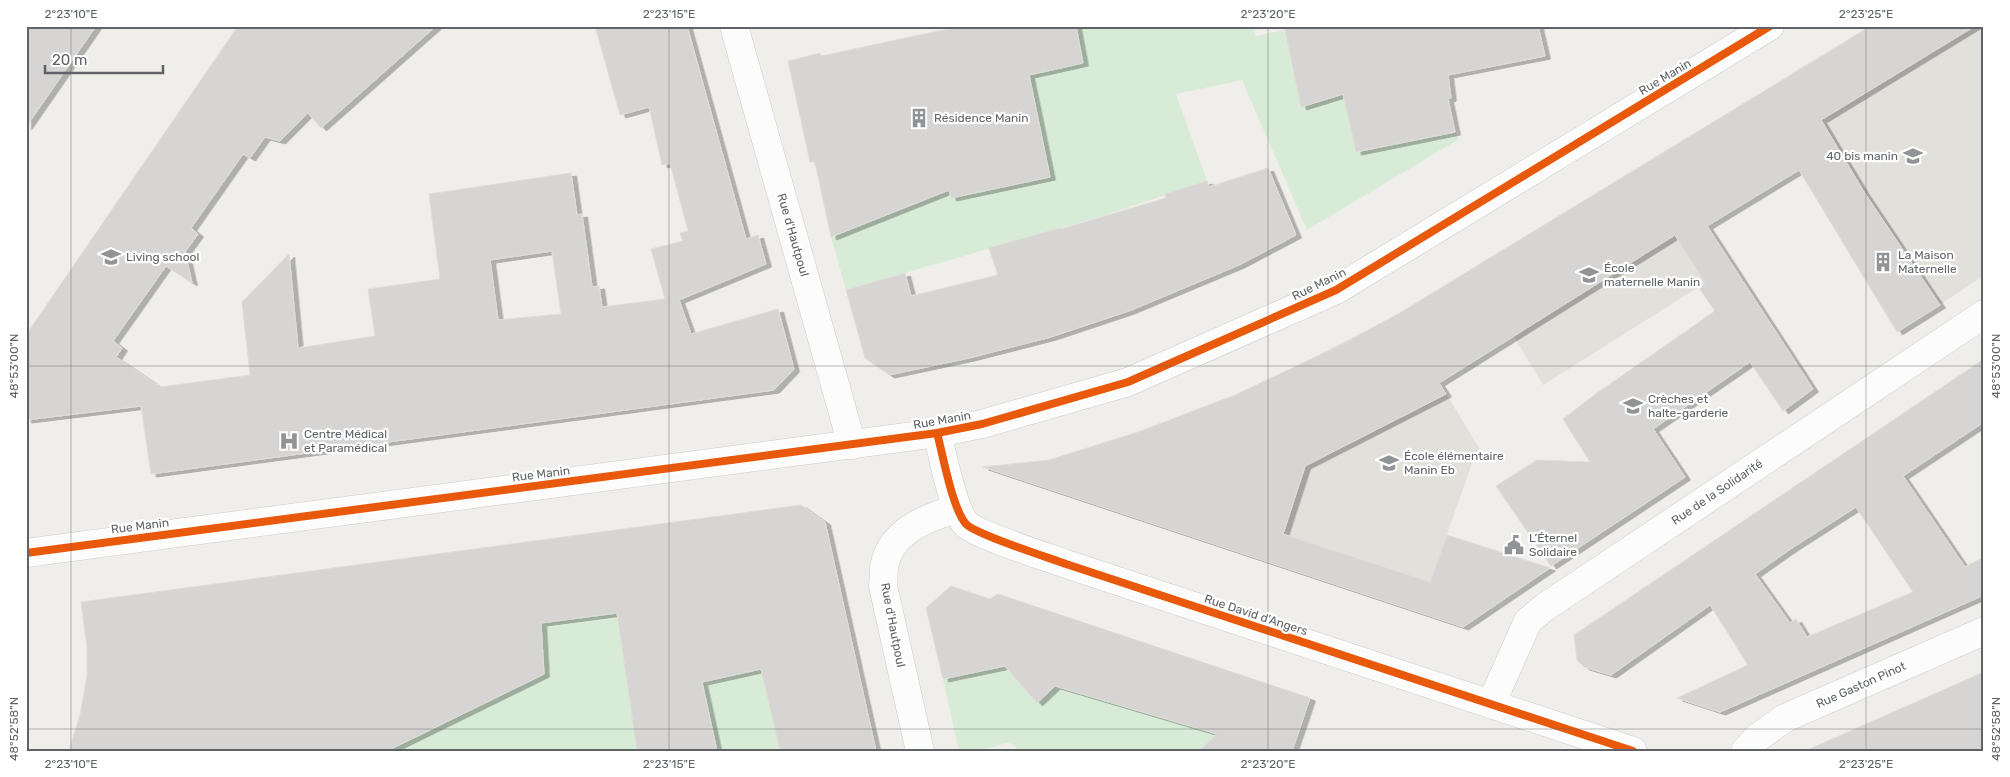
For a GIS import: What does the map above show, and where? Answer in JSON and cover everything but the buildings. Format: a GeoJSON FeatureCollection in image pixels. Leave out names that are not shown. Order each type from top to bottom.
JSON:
{"type":"FeatureCollection","features":[{"type":"Feature","properties":{"kind":"street","name":"Rue d'Hautpoul"},"geometry":{"type":"LineString","coordinates":[[734,26],[852,445]]}},
{"type":"Feature","properties":{"kind":"street","name":"Rue Manin"},"geometry":{"type":"LineString","coordinates":[[26,553],[937,433],[982,424],[1128,382],[1336,290],[1770,26]]}},
{"type":"Feature","properties":{"kind":"street","name":"Rue de la Solidarité"},"geometry":{"type":"LineString","coordinates":[[1491,704],[1528,621],[1544,607],[1984,314]]}},
{"type":"Feature","properties":{"kind":"street","name":"Rue David d'Angers"},"geometry":{"type":"LineString","coordinates":[[937,433],[957,509],[967,525],[987,535],[1066,564],[1633,751]]}},
{"type":"Feature","properties":{"kind":"street","name":"Rue d'Hautpoul"},"geometry":{"type":"LineString","coordinates":[[920,751],[883,586],[885,562],[898,536],[938,515],[957,509]]}},
{"type":"Feature","properties":{"kind":"street","name":"Rue Gaston Pinot"},"geometry":{"type":"LineString","coordinates":[[1745,751],[1757,738],[1785,718],[1984,631]]}},
{"type":"Feature","properties":{"kind":"shaded area","name":"40 bis manin"},"geometry":{"type":"Polygon","coordinates":[[[1871,26],[1984,26],[1984,275],[1940,305],[1864,192],[1792,73],[1871,26]]]}},
{"type":"Feature","properties":{"kind":"shaded area","name":"École maternelle Manin"},"geometry":{"type":"Polygon","coordinates":[[[1634,170],[1705,283],[1543,385],[1473,268],[1634,170]]]}},
{"type":"Feature","properties":{"kind":"shaded area","name":"École élémentaire Manin Eb"},"geometry":{"type":"Polygon","coordinates":[[[1398,314],[1485,458],[1474,458],[1419,613],[1274,564],[1308,460],[1273,378],[1398,314]]]}},
{"type":"Feature","properties":{"kind":"green space"},"geometry":{"type":"Polygon","coordinates":[[[1076,26],[1253,26],[1255,36],[1284,30],[1301,106],[1346,95],[1346,107],[1356,152],[1455,132],[1459,139],[1307,230],[1242,80],[1176,94],[1207,181],[1099,217],[846,290],[831,237],[934,196],[949,192],[951,198],[1050,177],[1029,75],[1083,63],[1076,26]]]}},
{"type":"Feature","properties":{"kind":"green space"},"geometry":{"type":"Polygon","coordinates":[[[620,612],[620,634],[637,751],[387,751],[544,674],[541,623],[620,612]]]}},
{"type":"Feature","properties":{"kind":"green space"},"geometry":{"type":"Polygon","coordinates":[[[1005,666],[1037,703],[1055,686],[1177,722],[1203,692],[1255,680],[1217,734],[1199,751],[1019,751],[1010,742],[978,751],[959,751],[943,679],[1005,666]]]}},
{"type":"Feature","properties":{"kind":"green space"},"geometry":{"type":"Polygon","coordinates":[[[761,669],[780,751],[717,751],[702,682],[761,669]]]}},
{"type":"Feature","properties":{"kind":"cycle path"},"geometry":{"type":"LineString","coordinates":[[26,553],[937,433],[982,424],[1128,382],[1336,290],[1770,26]]}},
{"type":"Feature","properties":{"kind":"cycle path"},"geometry":{"type":"LineString","coordinates":[[937,433],[956,506],[966,524],[973,529],[1013,546],[1066,564],[1633,751]]}},
{"type":"Feature","properties":{"kind":"place","name":"Résidence Manin"},"geometry":{"type":"Point","coordinates":[919,118]}},
{"type":"Feature","properties":{"kind":"place","name":"40 bis manin"},"geometry":{"type":"Point","coordinates":[1913,156]}},
{"type":"Feature","properties":{"kind":"place","name":"Living school"},"geometry":{"type":"Point","coordinates":[111,257]}},
{"type":"Feature","properties":{"kind":"place","name":"La Maison Maternelle"},"geometry":{"type":"Point","coordinates":[1883,262]}},
{"type":"Feature","properties":{"kind":"place","name":"École maternelle Manin"},"geometry":{"type":"Point","coordinates":[1589,275]}},
{"type":"Feature","properties":{"kind":"place","name":"Crèches et halte-garderie"},"geometry":{"type":"Point","coordinates":[1633,406]}},
{"type":"Feature","properties":{"kind":"place","name":"Centre Médical et Paramédical"},"geometry":{"type":"Point","coordinates":[289,441]}},
{"type":"Feature","properties":{"kind":"place","name":"École élémentaire Manin Eb"},"geometry":{"type":"Point","coordinates":[1389,463]}},
{"type":"Feature","properties":{"kind":"place","name":"L’Éternel Solidaire"},"geometry":{"type":"Point","coordinates":[1514,545]}}]}
